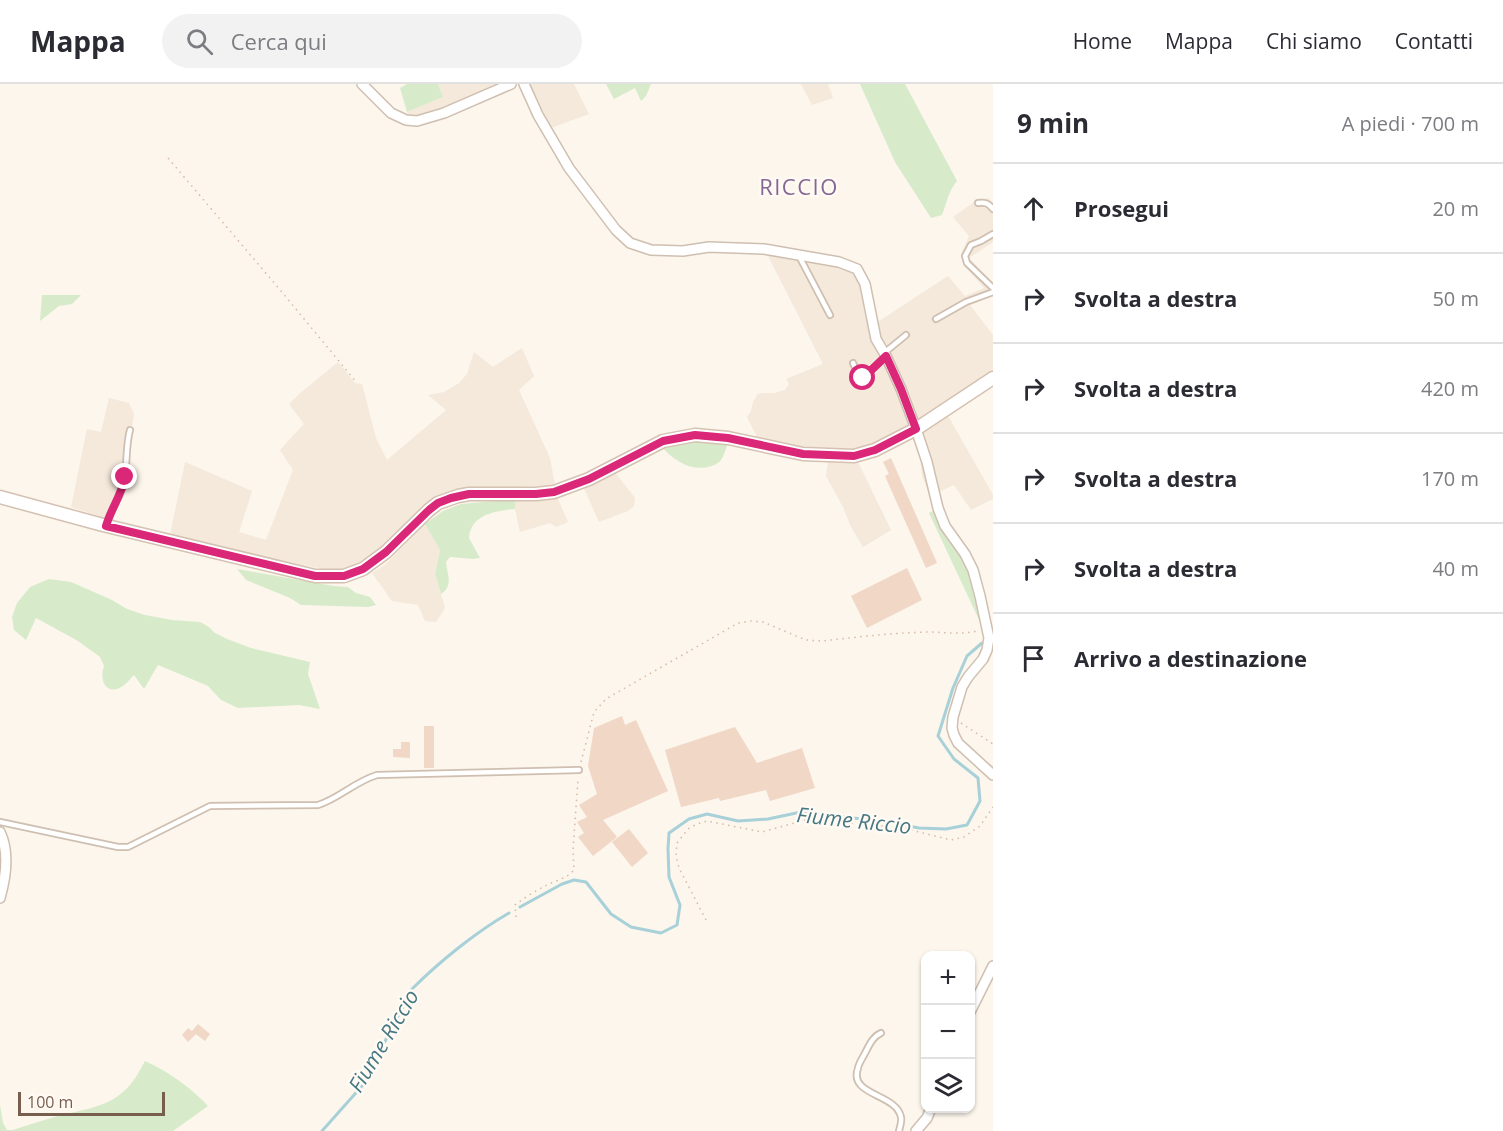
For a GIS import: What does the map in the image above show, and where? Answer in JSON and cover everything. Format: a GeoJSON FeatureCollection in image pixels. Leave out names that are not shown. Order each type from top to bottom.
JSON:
{"type":"FeatureCollection","features":[{"type":"Feature","properties":{"kind":"street"},"geometry":{"type":"LineString","coordinates":[[362,84],[391,113],[406,120],[417,121],[444,113],[511,84]]}},
{"type":"Feature","properties":{"kind":"street"},"geometry":{"type":"LineString","coordinates":[[524,84],[538,115],[569,168],[616,230],[630,243],[651,250],[682,251],[709,247],[764,249],[838,262],[857,269],[866,284],[876,339],[901,389],[916,429],[938,508],[945,526],[965,554],[973,570],[980,596],[988,634],[987,650],[962,687],[953,717],[954,735],[958,742],[993,775]]}},
{"type":"Feature","properties":{"kind":"street"},"geometry":{"type":"LineString","coordinates":[[0,497],[106,526],[315,576],[344,576],[363,569],[386,552],[438,503],[458,496],[554,492],[589,479],[663,441],[695,435],[728,438],[803,454],[854,456],[875,450],[916,429],[993,378]]}},
{"type":"Feature","properties":{"kind":"street"},"geometry":{"type":"LineString","coordinates":[[0,832],[7,857],[0,898]]}},
{"type":"Feature","properties":{"kind":"street"},"geometry":{"type":"LineString","coordinates":[[974,1005],[993,966]]}},
{"type":"Feature","properties":{"kind":"street"},"geometry":{"type":"LineString","coordinates":[[916,1131],[929,1113]]}},
{"type":"Feature","properties":{"kind":"lane"},"geometry":{"type":"LineString","coordinates":[[978,203],[989,204],[993,209]]}},
{"type":"Feature","properties":{"kind":"lane"},"geometry":{"type":"LineString","coordinates":[[936,319],[993,290],[967,263],[965,256],[971,245],[993,234]]}},
{"type":"Feature","properties":{"kind":"lane"},"geometry":{"type":"LineString","coordinates":[[799,255],[830,315]]}},
{"type":"Feature","properties":{"kind":"lane"},"geometry":{"type":"LineString","coordinates":[[853,363],[860,378],[863,378],[906,335]]}},
{"type":"Feature","properties":{"kind":"lane"},"geometry":{"type":"LineString","coordinates":[[106,526],[123,485],[130,430]]}},
{"type":"Feature","properties":{"kind":"lane"},"geometry":{"type":"LineString","coordinates":[[0,822],[118,847],[128,847],[210,806],[318,805],[332,801],[363,779],[377,776],[579,771]]}},
{"type":"Feature","properties":{"kind":"lane"},"geometry":{"type":"LineString","coordinates":[[881,1033],[875,1036],[857,1069],[857,1081],[862,1088],[887,1100],[898,1110],[901,1118],[899,1131]]}},
{"type":"Feature","properties":{"kind":"path"},"geometry":{"type":"LineString","coordinates":[[168,158],[357,383]]}},
{"type":"Feature","properties":{"kind":"path"},"geometry":{"type":"LineString","coordinates":[[516,917],[515,905],[551,883],[570,875],[574,870],[576,790],[579,771],[594,711],[606,699],[738,623],[762,622],[806,640],[814,641],[919,633],[979,631],[988,634]]}},
{"type":"Feature","properties":{"kind":"path"},"geometry":{"type":"LineString","coordinates":[[953,717],[993,744]]}},
{"type":"Feature","properties":{"kind":"path"},"geometry":{"type":"LineString","coordinates":[[706,920],[679,868],[676,855],[677,843],[688,829],[697,824],[707,821],[762,832],[809,819],[903,828],[951,840],[964,837],[980,826],[993,807]]}},
{"type":"Feature","properties":{"kind":"shaded area"},"geometry":{"type":"Polygon","coordinates":[[[438,84],[507,84],[445,110],[410,119],[407,112],[443,97],[438,84]]]}},
{"type":"Feature","properties":{"kind":"shaded area"},"geometry":{"type":"Polygon","coordinates":[[[530,84],[574,84],[589,114],[551,128],[530,84]]]}},
{"type":"Feature","properties":{"kind":"shaded area"},"geometry":{"type":"Polygon","coordinates":[[[801,84],[828,84],[833,98],[812,105],[801,84]]]}},
{"type":"Feature","properties":{"kind":"shaded area"},"geometry":{"type":"Polygon","coordinates":[[[988,198],[993,202],[993,242],[969,258],[993,283],[993,296],[970,305],[993,335],[993,371],[901,430],[871,446],[850,451],[796,448],[758,439],[747,417],[758,394],[785,390],[789,384],[786,379],[823,364],[767,254],[853,270],[865,305],[876,323],[948,276],[965,296],[984,288],[964,265],[962,252],[969,236],[953,217],[974,202],[988,198]]]}},
{"type":"Feature","properties":{"kind":"shaded area"},"geometry":{"type":"Polygon","coordinates":[[[522,348],[534,376],[519,390],[550,458],[555,485],[471,490],[438,498],[411,517],[373,556],[362,564],[334,571],[170,535],[185,462],[252,491],[239,532],[266,540],[293,470],[280,450],[304,424],[289,404],[338,362],[355,383],[362,384],[376,438],[387,460],[446,410],[428,395],[444,392],[459,383],[467,374],[474,352],[493,367],[522,348]]]}},
{"type":"Feature","properties":{"kind":"shaded area"},"geometry":{"type":"Polygon","coordinates":[[[109,398],[129,403],[134,414],[127,482],[111,520],[71,507],[87,429],[101,432],[109,398]]]}},
{"type":"Feature","properties":{"kind":"shaded area"},"geometry":{"type":"Polygon","coordinates":[[[947,414],[993,495],[993,499],[971,510],[954,485],[930,496],[922,476],[920,454],[915,436],[947,414]]]}},
{"type":"Feature","properties":{"kind":"shaded area"},"geometry":{"type":"Polygon","coordinates":[[[828,461],[858,462],[891,530],[863,547],[826,476],[828,461]]]}},
{"type":"Feature","properties":{"kind":"shaded area"},"geometry":{"type":"Polygon","coordinates":[[[614,471],[635,498],[634,506],[628,511],[599,522],[583,486],[614,471]]]}},
{"type":"Feature","properties":{"kind":"shaded area"},"geometry":{"type":"Polygon","coordinates":[[[557,497],[568,522],[556,527],[550,523],[520,532],[515,499],[557,497]]]}},
{"type":"Feature","properties":{"kind":"shaded area"},"geometry":{"type":"Polygon","coordinates":[[[425,524],[440,550],[435,574],[445,608],[436,622],[425,621],[418,605],[392,601],[372,573],[385,565],[425,524]]]}},
{"type":"Feature","properties":{"kind":"green space"},"geometry":{"type":"Polygon","coordinates":[[[407,84],[438,84],[443,97],[407,112],[400,88],[407,84]]]}},
{"type":"Feature","properties":{"kind":"green space"},"geometry":{"type":"Polygon","coordinates":[[[606,84],[651,84],[641,101],[635,88],[614,99],[606,84]]]}},
{"type":"Feature","properties":{"kind":"green space"},"geometry":{"type":"Polygon","coordinates":[[[860,84],[905,84],[957,181],[942,215],[931,218],[895,162],[860,84]]]}},
{"type":"Feature","properties":{"kind":"green space"},"geometry":{"type":"Polygon","coordinates":[[[42,295],[81,295],[72,304],[59,306],[40,321],[42,295]]]}},
{"type":"Feature","properties":{"kind":"green space"},"geometry":{"type":"Polygon","coordinates":[[[692,441],[728,443],[717,464],[701,468],[682,463],[662,447],[692,441]]]}},
{"type":"Feature","properties":{"kind":"green space"},"geometry":{"type":"Polygon","coordinates":[[[515,499],[515,509],[486,515],[474,524],[469,538],[480,558],[450,557],[446,562],[449,584],[441,594],[435,574],[440,550],[425,524],[443,511],[461,504],[515,499]]]}},
{"type":"Feature","properties":{"kind":"green space"},"geometry":{"type":"Polygon","coordinates":[[[936,509],[972,568],[981,624],[929,513],[936,509]]]}},
{"type":"Feature","properties":{"kind":"green space"},"geometry":{"type":"Polygon","coordinates":[[[237,569],[348,587],[356,593],[370,597],[376,605],[368,607],[301,605],[290,598],[246,580],[237,569]]]}},
{"type":"Feature","properties":{"kind":"green space"},"geometry":{"type":"Polygon","coordinates":[[[49,579],[71,582],[127,609],[145,615],[200,622],[215,633],[251,648],[310,662],[308,674],[320,709],[299,705],[238,708],[221,700],[208,686],[158,665],[144,689],[134,675],[117,689],[108,688],[103,681],[104,666],[100,657],[78,641],[36,618],[26,640],[14,630],[12,617],[17,603],[30,587],[49,579]]]}},
{"type":"Feature","properties":{"kind":"green space"},"geometry":{"type":"Polygon","coordinates":[[[145,1061],[179,1080],[208,1106],[173,1131],[0,1131],[0,1105],[3,1123],[7,1130],[92,1108],[108,1102],[123,1092],[133,1082],[145,1061]]]}},
{"type":"Feature","properties":{"kind":"building"},"geometry":{"type":"Polygon","coordinates":[[[891,458],[937,563],[926,568],[885,476],[889,474],[883,462],[891,458]]]}},
{"type":"Feature","properties":{"kind":"building"},"geometry":{"type":"Polygon","coordinates":[[[907,568],[922,600],[867,628],[851,596],[907,568]]]}},
{"type":"Feature","properties":{"kind":"building"},"geometry":{"type":"Polygon","coordinates":[[[622,716],[625,725],[636,720],[668,791],[603,820],[617,837],[593,856],[578,837],[584,833],[577,822],[587,817],[579,805],[597,794],[588,766],[594,728],[622,716]]]}},
{"type":"Feature","properties":{"kind":"building"},"geometry":{"type":"Polygon","coordinates":[[[424,726],[434,726],[434,768],[424,768],[424,726]]]}},
{"type":"Feature","properties":{"kind":"building"},"geometry":{"type":"Polygon","coordinates":[[[735,727],[757,763],[802,748],[815,788],[770,801],[766,790],[681,807],[665,750],[735,727]]]}},
{"type":"Feature","properties":{"kind":"building"},"geometry":{"type":"Polygon","coordinates":[[[401,742],[410,742],[410,758],[393,757],[393,749],[401,749],[401,742]]]}},
{"type":"Feature","properties":{"kind":"building"},"geometry":{"type":"Polygon","coordinates":[[[629,829],[648,853],[632,867],[612,842],[629,829]]]}},
{"type":"Feature","properties":{"kind":"building"},"geometry":{"type":"Polygon","coordinates":[[[198,1024],[210,1034],[205,1041],[196,1034],[188,1042],[182,1035],[188,1028],[192,1031],[198,1024]]]}},
{"type":"Feature","properties":{"kind":"waterway","name":"Fiume Riccio"},"geometry":{"type":"LineString","coordinates":[[520,907],[562,884],[574,880],[586,882],[611,914],[631,927],[661,933],[677,925],[680,905],[669,877],[669,833],[689,819],[707,814],[738,821],[768,819],[801,812],[919,828],[946,829],[967,825],[980,801],[978,778],[954,759],[938,736],[953,688],[967,656],[982,643]]}},
{"type":"Feature","properties":{"kind":"waterway","name":"Fiume Riccio"},"geometry":{"type":"LineString","coordinates":[[322,1131],[362,1086],[412,989],[458,948],[509,913]]}},
{"type":"Feature","properties":{"kind":"district","name":"RICCIO"},"geometry":{"type":"Point","coordinates":[799,187]}},
{"type":"Feature","properties":{"kind":"route"},"geometry":{"type":"LineString","coordinates":[[125,477],[106,526],[315,576],[344,576],[363,569],[386,552],[438,503],[469,494],[554,492],[589,479],[663,441],[695,435],[728,438],[803,454],[854,456],[875,450],[916,429],[886,356],[863,378]]}}]}
